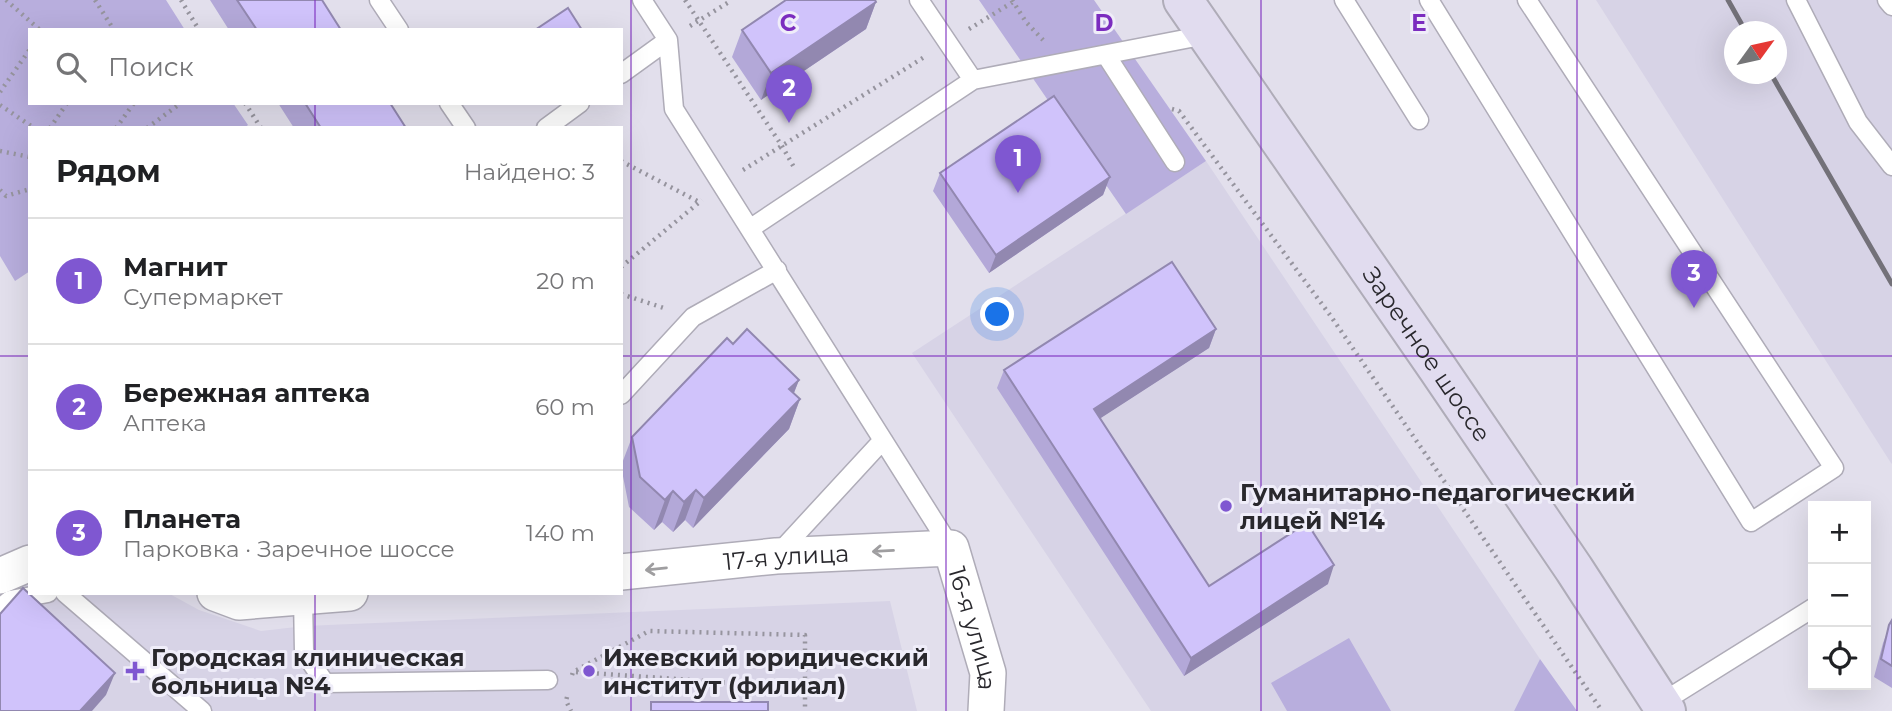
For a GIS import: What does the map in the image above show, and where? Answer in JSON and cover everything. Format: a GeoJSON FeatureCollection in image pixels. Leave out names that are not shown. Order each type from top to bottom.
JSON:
{"type":"FeatureCollection","features":[{"type":"Feature","properties":{"kind":"main road","name":"Заречное шоссе"},"geometry":{"type":"LineString","coordinates":[[1183,0],[1574,569],[1663,707]]}},
{"type":"Feature","properties":{"kind":"street","name":"17-я улица"},"geometry":{"type":"LineString","coordinates":[[623,572],[776,556],[951,548]]}},
{"type":"Feature","properties":{"kind":"street","name":"16-я улица"},"geometry":{"type":"LineString","coordinates":[[951,548],[988,673],[986,711]]}},
{"type":"Feature","properties":{"kind":"street"},"geometry":{"type":"LineString","coordinates":[[0,576],[28,564]]}},
{"type":"Feature","properties":{"kind":"street"},"geometry":{"type":"LineString","coordinates":[[227,598],[326,595]]}},
{"type":"Feature","properties":{"kind":"lane"},"geometry":{"type":"LineString","coordinates":[[379,0],[398,28]]}},
{"type":"Feature","properties":{"kind":"lane"},"geometry":{"type":"LineString","coordinates":[[642,0],[668,40],[674,109],[951,548]]}},
{"type":"Feature","properties":{"kind":"lane"},"geometry":{"type":"LineString","coordinates":[[919,0],[973,80]]}},
{"type":"Feature","properties":{"kind":"lane"},"geometry":{"type":"LineString","coordinates":[[1344,0],[1419,120]]}},
{"type":"Feature","properties":{"kind":"lane"},"geometry":{"type":"LineString","coordinates":[[1429,0],[1751,522],[1834,468],[1527,0]]}},
{"type":"Feature","properties":{"kind":"lane"},"geometry":{"type":"LineString","coordinates":[[1796,0],[1858,122],[1892,166]]}},
{"type":"Feature","properties":{"kind":"lane"},"geometry":{"type":"LineString","coordinates":[[1887,0],[1892,6]]}},
{"type":"Feature","properties":{"kind":"lane"},"geometry":{"type":"LineString","coordinates":[[751,228],[973,80],[1206,35]]}},
{"type":"Feature","properties":{"kind":"lane"},"geometry":{"type":"LineString","coordinates":[[623,73],[668,40]]}},
{"type":"Feature","properties":{"kind":"lane"},"geometry":{"type":"LineString","coordinates":[[1106,55],[1175,162]]}},
{"type":"Feature","properties":{"kind":"lane"},"geometry":{"type":"LineString","coordinates":[[450,105],[465,126]]}},
{"type":"Feature","properties":{"kind":"lane"},"geometry":{"type":"LineString","coordinates":[[549,126],[577,105]]}},
{"type":"Feature","properties":{"kind":"lane"},"geometry":{"type":"LineString","coordinates":[[623,394],[693,317],[777,270]]}},
{"type":"Feature","properties":{"kind":"lane"},"geometry":{"type":"LineString","coordinates":[[776,556],[883,439]]}},
{"type":"Feature","properties":{"kind":"lane"},"geometry":{"type":"LineString","coordinates":[[0,608],[10,600],[37,595]]}},
{"type":"Feature","properties":{"kind":"lane"},"geometry":{"type":"LineString","coordinates":[[67,595],[202,711]]}},
{"type":"Feature","properties":{"kind":"lane"},"geometry":{"type":"LineString","coordinates":[[303,597],[304,652],[325,683],[548,680]]}},
{"type":"Feature","properties":{"kind":"lane"},"geometry":{"type":"LineString","coordinates":[[1663,707],[1808,611]]}},
{"type":"Feature","properties":{"kind":"path"},"geometry":{"type":"LineString","coordinates":[[6,0],[38,28]]}},
{"type":"Feature","properties":{"kind":"path"},"geometry":{"type":"LineString","coordinates":[[95,0],[113,28]]}},
{"type":"Feature","properties":{"kind":"path"},"geometry":{"type":"LineString","coordinates":[[181,0],[198,28]]}},
{"type":"Feature","properties":{"kind":"path"},"geometry":{"type":"LineString","coordinates":[[685,0],[782,146],[807,191]]}},
{"type":"Feature","properties":{"kind":"path"},"geometry":{"type":"LineString","coordinates":[[668,40],[729,2],[728,0]]}},
{"type":"Feature","properties":{"kind":"path"},"geometry":{"type":"LineString","coordinates":[[623,265],[722,184],[1012,1],[1026,22],[1066,64]]}},
{"type":"Feature","properties":{"kind":"path"},"geometry":{"type":"LineString","coordinates":[[0,92],[28,52]]}},
{"type":"Feature","properties":{"kind":"path"},"geometry":{"type":"LineString","coordinates":[[1129,90],[1179,111],[1330,315],[1602,711]]}},
{"type":"Feature","properties":{"kind":"path"},"geometry":{"type":"LineString","coordinates":[[0,105],[31,126]]}},
{"type":"Feature","properties":{"kind":"path"},"geometry":{"type":"LineString","coordinates":[[51,126],[66,105]]}},
{"type":"Feature","properties":{"kind":"path"},"geometry":{"type":"LineString","coordinates":[[117,126],[133,105]]}},
{"type":"Feature","properties":{"kind":"path"},"geometry":{"type":"LineString","coordinates":[[151,126],[178,105]]}},
{"type":"Feature","properties":{"kind":"path"},"geometry":{"type":"LineString","coordinates":[[246,105],[260,126]]}},
{"type":"Feature","properties":{"kind":"path"},"geometry":{"type":"LineString","coordinates":[[0,151],[28,157]]}},
{"type":"Feature","properties":{"kind":"path"},"geometry":{"type":"LineString","coordinates":[[623,162],[751,228]]}},
{"type":"Feature","properties":{"kind":"path"},"geometry":{"type":"LineString","coordinates":[[0,190],[6,196],[28,189]]}},
{"type":"Feature","properties":{"kind":"path"},"geometry":{"type":"LineString","coordinates":[[623,295],[693,317]]}},
{"type":"Feature","properties":{"kind":"path"},"geometry":{"type":"LineString","coordinates":[[548,680],[573,672],[649,632],[805,635],[805,711]]}},
{"type":"Feature","properties":{"kind":"path"},"geometry":{"type":"LineString","coordinates":[[570,681],[573,672]]}},
{"type":"Feature","properties":{"kind":"path"},"geometry":{"type":"LineString","coordinates":[[573,672],[805,688]]}},
{"type":"Feature","properties":{"kind":"path"},"geometry":{"type":"LineString","coordinates":[[568,691],[566,701],[571,711]]}},
{"type":"Feature","properties":{"kind":"shaded area"},"geometry":{"type":"Polygon","coordinates":[[[0,0],[166,0],[184,28],[28,28],[28,105],[234,105],[248,125],[28,126],[28,272],[15,281],[0,256],[0,0]]]}},
{"type":"Feature","properties":{"kind":"shaded area"},"geometry":{"type":"Polygon","coordinates":[[[979,0],[1094,0],[1206,161],[1126,214],[979,0]]]}},
{"type":"Feature","properties":{"kind":"shaded area"},"geometry":{"type":"Polygon","coordinates":[[[1596,0],[1892,0],[1892,464],[1596,0]]]}},
{"type":"Feature","properties":{"kind":"shaded area","name":"Гуманитарно-педагогический лицей №14"},"geometry":{"type":"Polygon","coordinates":[[[1206,161],[1540,659],[1514,711],[1151,711],[912,353],[1206,161]]]}},
{"type":"Feature","properties":{"kind":"shaded area","name":"Ижевский юридический институт (филиал)"},"geometry":{"type":"Polygon","coordinates":[[[28,582],[28,595],[172,595],[199,610],[261,631],[305,626],[890,601],[917,711],[0,711],[0,594],[10,587],[28,582]]]}},
{"type":"Feature","properties":{"kind":"shaded area"},"geometry":{"type":"Polygon","coordinates":[[[1349,638],[1391,711],[1287,711],[1271,683],[1349,638]]]}},
{"type":"Feature","properties":{"kind":"shaded area"},"geometry":{"type":"Polygon","coordinates":[[[1540,659],[1577,711],[1514,711],[1540,659]]]}},
{"type":"Feature","properties":{"kind":"building"},"geometry":{"type":"Polygon","coordinates":[[[237,0],[322,0],[340,28],[256,28],[237,0]]]}},
{"type":"Feature","properties":{"kind":"building"},"geometry":{"type":"Polygon","coordinates":[[[786,0],[876,2],[771,73],[742,30],[786,0]]]}},
{"type":"Feature","properties":{"kind":"building"},"geometry":{"type":"Polygon","coordinates":[[[568,8],[581,28],[538,28],[568,8]]]}},
{"type":"Feature","properties":{"kind":"building"},"geometry":{"type":"Polygon","coordinates":[[[1054,96],[1110,177],[996,255],[940,173],[1054,96]]]}},
{"type":"Feature","properties":{"kind":"building"},"geometry":{"type":"Polygon","coordinates":[[[306,105],[391,105],[405,126],[320,126],[306,105]]]}},
{"type":"Feature","properties":{"kind":"building"},"geometry":{"type":"Polygon","coordinates":[[[1172,262],[1216,329],[1094,409],[1209,586],[1307,523],[1334,565],[1191,658],[1004,370],[1172,262]]]}},
{"type":"Feature","properties":{"kind":"building"},"geometry":{"type":"Polygon","coordinates":[[[747,329],[799,380],[789,389],[800,399],[704,498],[696,490],[684,502],[673,491],[665,500],[640,477],[632,437],[727,338],[733,344],[747,329]]]}},
{"type":"Feature","properties":{"kind":"building"},"geometry":{"type":"Polygon","coordinates":[[[23,588],[115,673],[80,711],[0,711],[0,614],[23,588]]]}},
{"type":"Feature","properties":{"kind":"building"},"geometry":{"type":"Polygon","coordinates":[[[1892,620],[1892,666],[1881,659],[1892,620]]]}},
{"type":"Feature","properties":{"kind":"building"},"geometry":{"type":"Polygon","coordinates":[[[651,702],[768,702],[768,711],[651,711],[651,702]]]}},
{"type":"Feature","properties":{"kind":"railway"},"geometry":{"type":"LineString","coordinates":[[1728,0],[1740,21]]}},
{"type":"Feature","properties":{"kind":"railway"},"geometry":{"type":"LineString","coordinates":[[1777,84],[1892,284]]}},
{"type":"Feature","properties":{"kind":"place","name":"Бережная аптека"},"geometry":{"type":"Point","coordinates":[789,123]}},
{"type":"Feature","properties":{"kind":"place","name":"Магнит"},"geometry":{"type":"Point","coordinates":[1018,193]}},
{"type":"Feature","properties":{"kind":"place","name":"Планета"},"geometry":{"type":"Point","coordinates":[1694,308]}},
{"type":"Feature","properties":{"kind":"place","name":"Гуманитарно-педагогический лицей №14"},"geometry":{"type":"Point","coordinates":[1226,506]}},
{"type":"Feature","properties":{"kind":"place","name":"Городская клиническая больница №4"},"geometry":{"type":"Point","coordinates":[135,671]}},
{"type":"Feature","properties":{"kind":"place","name":"Ижевский юридический институт (филиал)"},"geometry":{"type":"Point","coordinates":[589,671]}}]}
